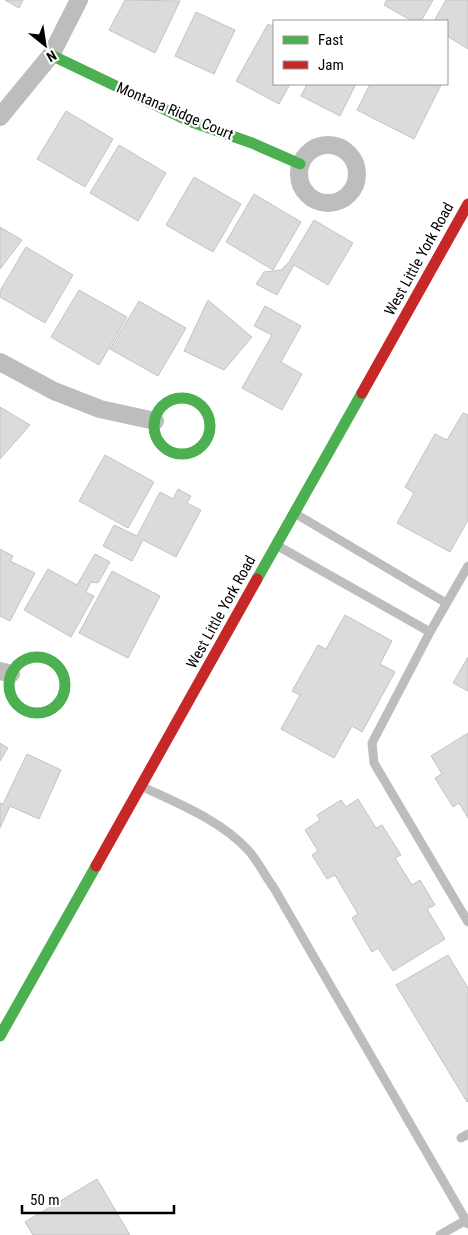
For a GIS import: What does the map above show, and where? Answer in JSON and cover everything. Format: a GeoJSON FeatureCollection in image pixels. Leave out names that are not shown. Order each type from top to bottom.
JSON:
{"type":"FeatureCollection","features":[{"type":"Feature","properties":{"kind":"main road","name":"Montana Ridge Court"},"geometry":{"type":"LineString","coordinates":[[51,55],[189,120],[252,143],[300,164]]}},
{"type":"Feature","properties":{"kind":"main road","name":"West Little York Road"},"geometry":{"type":"LineString","coordinates":[[0,1036],[468,204]]}},
{"type":"Feature","properties":{"kind":"main road"},"geometry":{"type":"LineString","coordinates":[[181,398],[199,404],[209,419],[210,428],[207,438],[195,451],[177,453],[169,451],[157,438],[154,430],[155,420],[158,412],[164,405],[172,400],[181,398]]}},
{"type":"Feature","properties":{"kind":"main road"},"geometry":{"type":"LineString","coordinates":[[40,657],[48,660],[56,664],[62,671],[65,679],[63,696],[58,704],[50,710],[41,713],[31,713],[22,709],[10,694],[6,673],[23,661],[31,658],[40,657]]}},
{"type":"Feature","properties":{"kind":"street"},"geometry":{"type":"LineString","coordinates":[[0,117],[51,55],[79,0]]}},
{"type":"Feature","properties":{"kind":"street"},"geometry":{"type":"LineString","coordinates":[[0,362],[54,391],[100,409],[155,420]]}},
{"type":"Feature","properties":{"kind":"lane"},"geometry":{"type":"LineString","coordinates":[[294,513],[446,603]]}},
{"type":"Feature","properties":{"kind":"lane"},"geometry":{"type":"LineString","coordinates":[[276,544],[430,632]]}},
{"type":"Feature","properties":{"kind":"lane"},"geometry":{"type":"LineString","coordinates":[[468,566],[430,632],[372,743],[374,763],[468,922]]}},
{"type":"Feature","properties":{"kind":"lane"},"geometry":{"type":"LineString","coordinates":[[141,786],[186,807],[227,831],[249,851],[274,888],[467,1221],[440,1235]]}},
{"type":"Feature","properties":{"kind":"building"},"geometry":{"type":"Polygon","coordinates":[[[5,0],[23,0],[19,8],[5,0]]]}},
{"type":"Feature","properties":{"kind":"building"},"geometry":{"type":"Polygon","coordinates":[[[125,0],[180,1],[155,53],[109,30],[125,0]]]}},
{"type":"Feature","properties":{"kind":"building"},"geometry":{"type":"Polygon","coordinates":[[[387,0],[433,0],[422,20],[410,20],[384,5],[387,0]]]}},
{"type":"Feature","properties":{"kind":"building"},"geometry":{"type":"Polygon","coordinates":[[[446,0],[468,0],[468,49],[448,37],[448,20],[435,20],[446,0]]]}},
{"type":"Feature","properties":{"kind":"building"},"geometry":{"type":"Polygon","coordinates":[[[196,12],[235,30],[214,74],[175,56],[196,12]]]}},
{"type":"Feature","properties":{"kind":"building"},"geometry":{"type":"Polygon","coordinates":[[[268,24],[273,26],[273,85],[289,85],[279,104],[236,81],[268,24]]]}},
{"type":"Feature","properties":{"kind":"building"},"geometry":{"type":"Polygon","coordinates":[[[306,85],[356,85],[340,116],[301,96],[306,85]]]}},
{"type":"Feature","properties":{"kind":"building"},"geometry":{"type":"Polygon","coordinates":[[[370,85],[441,85],[414,139],[357,110],[370,85]]]}},
{"type":"Feature","properties":{"kind":"building"},"geometry":{"type":"Polygon","coordinates":[[[66,111],[113,139],[85,187],[37,159],[66,111]]]}},
{"type":"Feature","properties":{"kind":"building"},"geometry":{"type":"Polygon","coordinates":[[[119,145],[166,173],[138,221],[90,193],[119,145]]]}},
{"type":"Feature","properties":{"kind":"building"},"geometry":{"type":"Polygon","coordinates":[[[194,177],[241,204],[213,252],[166,225],[194,177]]]}},
{"type":"Feature","properties":{"kind":"building"},"geometry":{"type":"Polygon","coordinates":[[[254,194],[301,222],[273,270],[226,242],[254,194]]]}},
{"type":"Feature","properties":{"kind":"building"},"geometry":{"type":"Polygon","coordinates":[[[314,220],[353,243],[328,285],[294,265],[277,295],[256,284],[264,272],[281,270],[289,262],[314,220]]]}},
{"type":"Feature","properties":{"kind":"building"},"geometry":{"type":"Polygon","coordinates":[[[0,227],[22,240],[0,269],[0,227]]]}},
{"type":"Feature","properties":{"kind":"building"},"geometry":{"type":"Polygon","coordinates":[[[26,247],[73,275],[45,323],[0,297],[0,291],[26,247]]]}},
{"type":"Feature","properties":{"kind":"building"},"geometry":{"type":"Polygon","coordinates":[[[79,290],[127,317],[99,365],[51,337],[79,290]]]}},
{"type":"Feature","properties":{"kind":"building"},"geometry":{"type":"Polygon","coordinates":[[[208,300],[252,337],[224,370],[184,351],[208,300]]]}},
{"type":"Feature","properties":{"kind":"building"},"geometry":{"type":"Polygon","coordinates":[[[139,301],[186,328],[158,376],[110,349],[139,301]]]}},
{"type":"Feature","properties":{"kind":"building"},"geometry":{"type":"Polygon","coordinates":[[[265,306],[301,326],[281,362],[302,374],[282,410],[242,388],[272,335],[254,326],[265,306]]]}},
{"type":"Feature","properties":{"kind":"building"},"geometry":{"type":"Polygon","coordinates":[[[0,407],[30,425],[0,459],[0,407]]]}},
{"type":"Feature","properties":{"kind":"building"},"geometry":{"type":"Polygon","coordinates":[[[463,413],[468,415],[468,520],[450,552],[397,523],[414,493],[405,487],[435,434],[447,440],[463,413]]]}},
{"type":"Feature","properties":{"kind":"building"},"geometry":{"type":"Polygon","coordinates":[[[105,455],[154,482],[128,528],[79,501],[105,455]]]}},
{"type":"Feature","properties":{"kind":"building"},"geometry":{"type":"Polygon","coordinates":[[[178,489],[191,496],[187,503],[201,510],[176,557],[143,540],[132,561],[103,546],[114,525],[137,536],[160,492],[173,499],[178,489]]]}},
{"type":"Feature","properties":{"kind":"building"},"geometry":{"type":"Polygon","coordinates":[[[0,549],[13,556],[10,561],[35,573],[10,621],[0,616],[0,549]]]}},
{"type":"Feature","properties":{"kind":"building"},"geometry":{"type":"Polygon","coordinates":[[[95,554],[110,562],[98,583],[91,582],[86,592],[94,596],[71,637],[24,610],[48,569],[77,585],[95,554]]]}},
{"type":"Feature","properties":{"kind":"building"},"geometry":{"type":"Polygon","coordinates":[[[112,571],[160,596],[128,658],[79,633],[112,571]]]}},
{"type":"Feature","properties":{"kind":"building"},"geometry":{"type":"Polygon","coordinates":[[[345,615],[392,641],[380,664],[395,672],[362,732],[352,726],[334,758],[281,729],[300,695],[292,691],[318,645],[326,649],[345,615]]]}},
{"type":"Feature","properties":{"kind":"building"},"geometry":{"type":"Polygon","coordinates":[[[468,657],[468,691],[453,683],[468,657]]]}},
{"type":"Feature","properties":{"kind":"building"},"geometry":{"type":"Polygon","coordinates":[[[468,733],[468,818],[459,803],[453,807],[435,778],[442,774],[431,756],[468,733]]]}},
{"type":"Feature","properties":{"kind":"building"},"geometry":{"type":"Polygon","coordinates":[[[0,743],[8,748],[0,761],[0,743]]]}},
{"type":"Feature","properties":{"kind":"building"},"geometry":{"type":"Polygon","coordinates":[[[27,754],[61,770],[39,819],[10,806],[0,828],[0,803],[3,804],[27,754]]]}},
{"type":"Feature","properties":{"kind":"building"},"geometry":{"type":"Polygon","coordinates":[[[358,799],[376,828],[382,825],[401,855],[395,858],[412,885],[420,880],[435,905],[427,909],[445,939],[393,971],[378,948],[372,952],[352,918],[358,914],[335,875],[327,879],[312,855],[318,851],[305,830],[320,820],[317,815],[341,800],[346,807],[358,799]]]}},
{"type":"Feature","properties":{"kind":"building"},"geometry":{"type":"Polygon","coordinates":[[[448,955],[468,988],[467,1102],[396,985],[448,955]]]}},
{"type":"Feature","properties":{"kind":"building"},"geometry":{"type":"Polygon","coordinates":[[[97,1179],[130,1235],[33,1235],[25,1222],[97,1179]]]}},
{"type":"Feature","properties":{"kind":"traffic: fast"},"geometry":{"type":"LineString","coordinates":[[51,55],[189,121],[252,143],[300,164]]}},
{"type":"Feature","properties":{"kind":"traffic: fast"},"geometry":{"type":"LineString","coordinates":[[257,579],[362,393]]}},
{"type":"Feature","properties":{"kind":"traffic: fast"},"geometry":{"type":"LineString","coordinates":[[182,398],[197,403],[205,411],[210,426],[205,441],[197,449],[182,454],[167,449],[159,441],[154,426],[159,411],[167,403],[182,398]]}},
{"type":"Feature","properties":{"kind":"traffic: fast"},"geometry":{"type":"LineString","coordinates":[[37,657],[48,659],[57,665],[63,674],[65,685],[63,696],[57,705],[48,711],[37,713],[26,711],[17,705],[11,696],[9,685],[11,674],[17,665],[26,659],[37,657]]}},
{"type":"Feature","properties":{"kind":"traffic: fast"},"geometry":{"type":"LineString","coordinates":[[0,1036],[96,866]]}},
{"type":"Feature","properties":{"kind":"traffic: jam"},"geometry":{"type":"LineString","coordinates":[[362,393],[468,204]]}},
{"type":"Feature","properties":{"kind":"traffic: jam"},"geometry":{"type":"LineString","coordinates":[[96,866],[257,579]]}}]}
